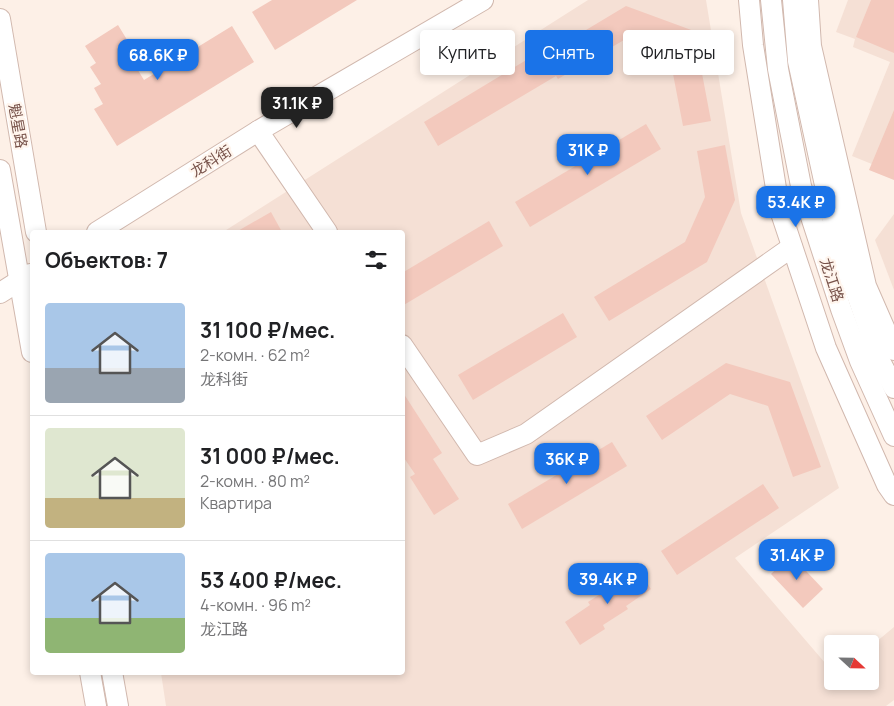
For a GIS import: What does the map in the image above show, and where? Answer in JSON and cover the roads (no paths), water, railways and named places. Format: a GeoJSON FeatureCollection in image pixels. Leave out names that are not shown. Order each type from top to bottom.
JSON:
{"type":"FeatureCollection","features":[{"type":"Feature","properties":{"kind":"street","name":"龙科街"},"geometry":{"type":"LineString","coordinates":[[100,230],[258,131],[483,0]]}},
{"type":"Feature","properties":{"kind":"street"},"geometry":{"type":"LineString","coordinates":[[749,0],[753,45],[779,208],[826,348],[887,484],[894,495]]}},
{"type":"Feature","properties":{"kind":"street","name":"龙江路"},"geometry":{"type":"LineString","coordinates":[[771,0],[778,69],[801,186],[844,318],[860,361],[894,436]]}},
{"type":"Feature","properties":{"kind":"street","name":"龙江路"},"geometry":{"type":"LineString","coordinates":[[793,0],[798,61],[835,231],[880,361],[894,388]]}},
{"type":"Feature","properties":{"kind":"street"},"geometry":{"type":"LineString","coordinates":[[808,0],[811,46],[866,286],[894,350]]}},
{"type":"Feature","properties":{"kind":"street","name":"魁星路"},"geometry":{"type":"LineString","coordinates":[[0,19],[36,230]]}},
{"type":"Feature","properties":{"kind":"street"},"geometry":{"type":"LineString","coordinates":[[258,131],[326,230]]}},
{"type":"Feature","properties":{"kind":"street"},"geometry":{"type":"LineString","coordinates":[[0,170],[26,277],[30,327]]}},
{"type":"Feature","properties":{"kind":"street"},"geometry":{"type":"LineString","coordinates":[[405,349],[477,455],[526,434],[792,247]]}},
{"type":"Feature","properties":{"kind":"street"},"geometry":{"type":"LineString","coordinates":[[0,293],[26,277]]}},
{"type":"Feature","properties":{"kind":"street"},"geometry":{"type":"LineString","coordinates":[[91,675],[96,706]]}},
{"type":"Feature","properties":{"kind":"street"},"geometry":{"type":"LineString","coordinates":[[113,675],[118,706]]}}]}
